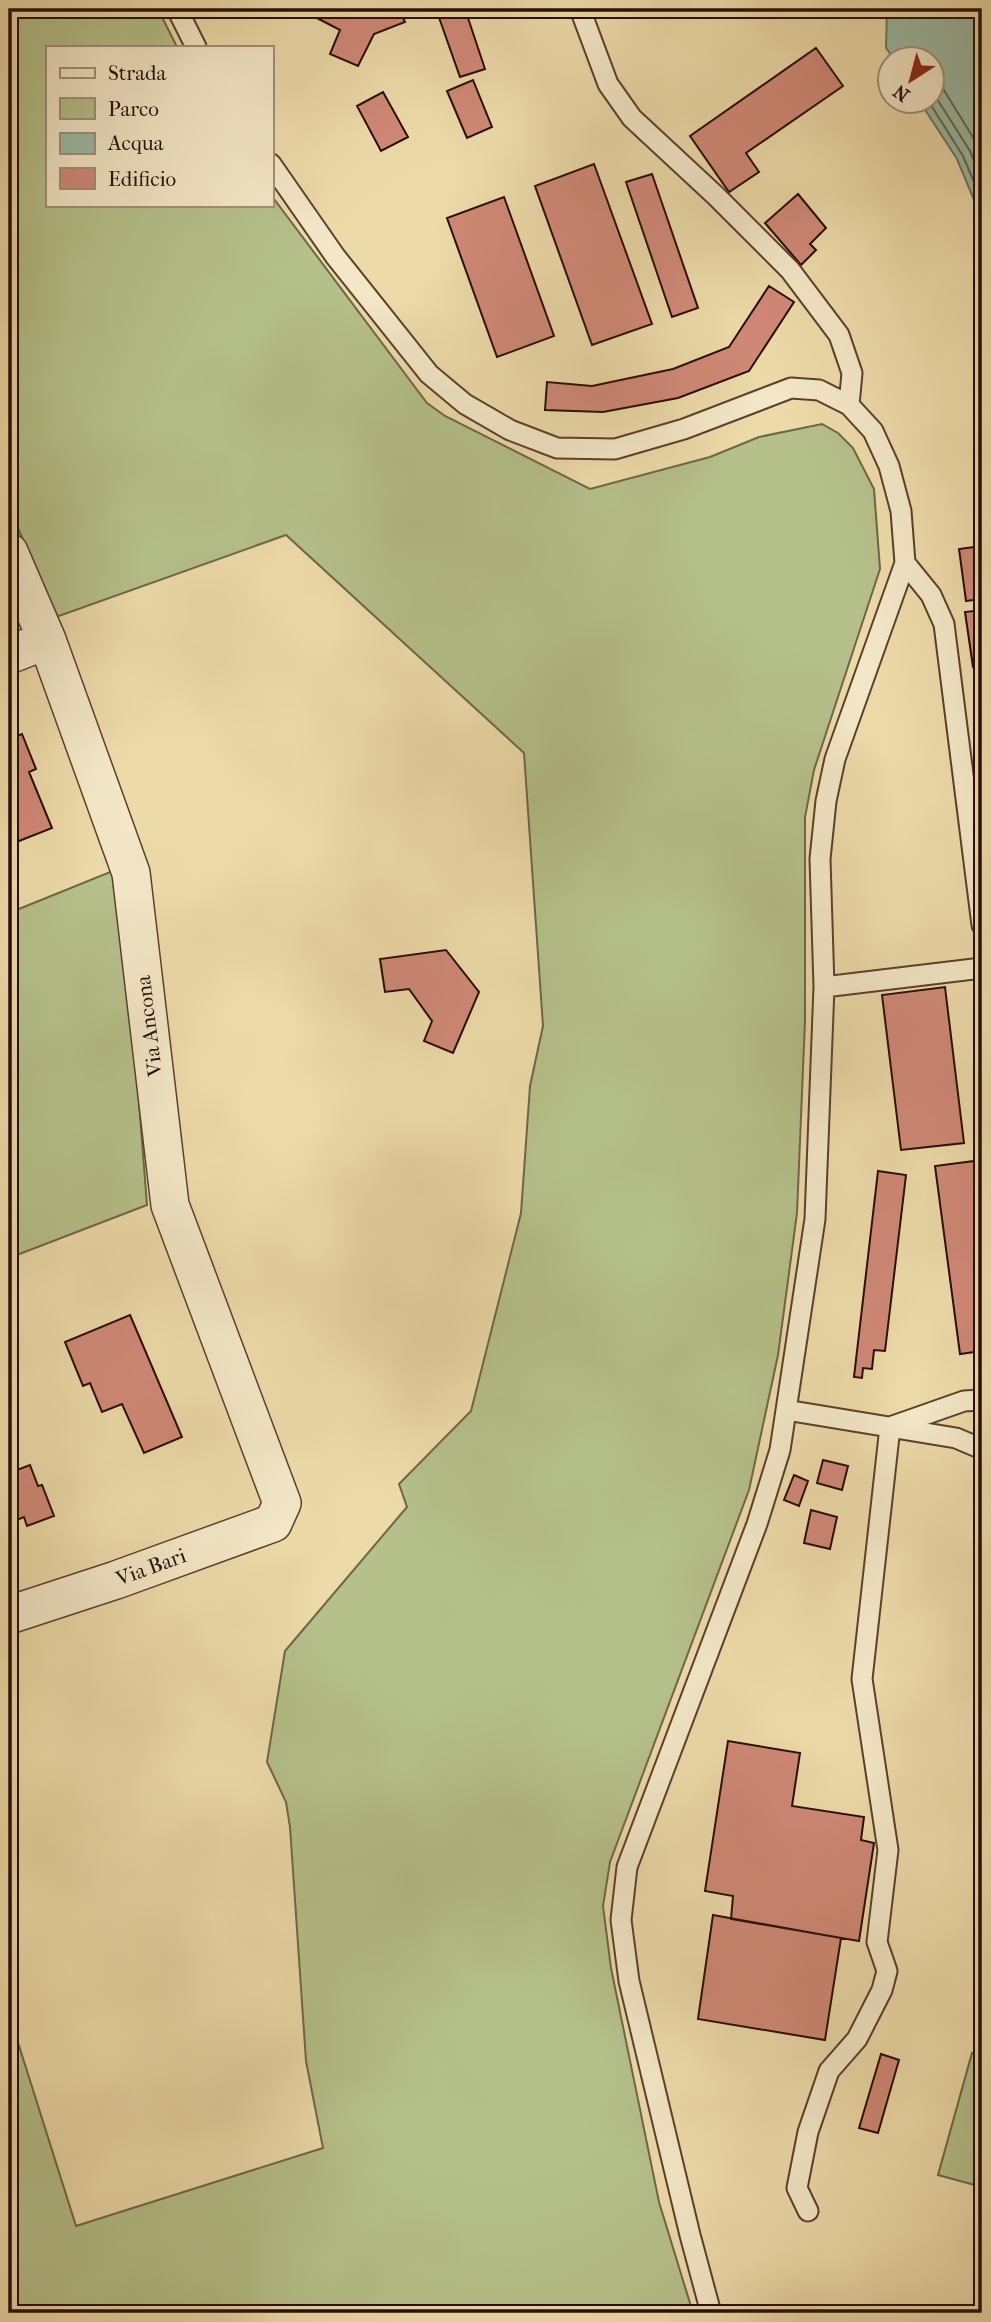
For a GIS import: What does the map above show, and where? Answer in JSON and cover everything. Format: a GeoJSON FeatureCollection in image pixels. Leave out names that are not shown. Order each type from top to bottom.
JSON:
{"type":"FeatureCollection","features":[{"type":"Feature","properties":{"kind":"street","name":"Via Ancona"},"geometry":{"type":"LineString","coordinates":[[9,552],[47,640],[131,873],[170,1205],[282,1503]]}},
{"type":"Feature","properties":{"kind":"street"},"geometry":{"type":"LineString","coordinates":[[9,655],[47,640]]}},
{"type":"Feature","properties":{"kind":"street","name":"Via Bari"},"geometry":{"type":"LineString","coordinates":[[9,1615],[116,1580],[273,1523],[282,1503]]}},
{"type":"Feature","properties":{"kind":"lane"},"geometry":{"type":"LineString","coordinates":[[177,9],[196,46]]}},
{"type":"Feature","properties":{"kind":"lane"},"geometry":{"type":"LineString","coordinates":[[579,9],[608,83],[632,118],[790,270],[839,335],[852,373],[849,405]]}},
{"type":"Feature","properties":{"kind":"lane"},"geometry":{"type":"LineString","coordinates":[[273,167],[335,256],[429,374],[465,404],[510,430],[557,448],[615,449],[684,429],[791,388],[819,390],[849,405],[873,431],[889,466],[901,511],[905,563],[835,759],[826,801],[820,859],[824,987],[816,1219],[780,1450],[757,1524],[626,1867],[621,1920],[629,1981],[711,2313]]}},
{"type":"Feature","properties":{"kind":"lane"},"geometry":{"type":"LineString","coordinates":[[905,563],[931,595],[944,624],[982,925]]}},
{"type":"Feature","properties":{"kind":"lane"},"geometry":{"type":"LineString","coordinates":[[824,987],[982,968]]}},
{"type":"Feature","properties":{"kind":"lane"},"geometry":{"type":"LineString","coordinates":[[890,1427],[964,1401],[982,1400]]}},
{"type":"Feature","properties":{"kind":"lane"},"geometry":{"type":"LineString","coordinates":[[786,1410],[956,1438],[982,1450]]}},
{"type":"Feature","properties":{"kind":"lane"},"geometry":{"type":"LineString","coordinates":[[808,2211],[797,2188],[808,2132],[829,2071],[857,2039],[882,1990],[887,1971],[877,1942],[888,1850],[862,1679],[890,1427]]}},
{"type":"Feature","properties":{"kind":"green space"},"geometry":{"type":"Polygon","coordinates":[[[9,9],[158,9],[176,46],[46,46],[46,206],[273,206],[273,198],[427,403],[445,416],[590,489],[710,457],[759,437],[822,424],[838,433],[853,448],[874,489],[880,569],[814,770],[805,817],[805,1021],[797,1213],[778,1355],[749,1490],[610,1862],[603,1906],[611,1968],[659,2202],[693,2313],[9,2313],[9,2014],[76,2226],[323,2148],[306,2061],[290,1827],[286,1802],[267,1762],[285,1651],[407,1507],[399,1484],[471,1411],[521,1213],[530,1086],[543,1026],[524,753],[286,535],[56,617],[9,507],[9,9]]]}},
{"type":"Feature","properties":{"kind":"green space"},"geometry":{"type":"Polygon","coordinates":[[[115,870],[123,898],[147,1205],[9,1258],[9,913],[115,870]]]}},
{"type":"Feature","properties":{"kind":"green space"},"geometry":{"type":"Polygon","coordinates":[[[972,2053],[982,2055],[982,2187],[938,2175],[972,2053]]]}},
{"type":"Feature","properties":{"kind":"water"},"geometry":{"type":"Polygon","coordinates":[[[887,9],[982,9],[982,219],[957,159],[929,116],[946,116],[946,46],[886,46],[887,9]]]}},
{"type":"Feature","properties":{"kind":"building"},"geometry":{"type":"Polygon","coordinates":[[[320,9],[399,9],[405,22],[374,34],[358,66],[330,54],[340,30],[315,17],[320,9]]]}},
{"type":"Feature","properties":{"kind":"building"},"geometry":{"type":"Polygon","coordinates":[[[436,9],[465,9],[485,69],[460,77],[436,9]]]}},
{"type":"Feature","properties":{"kind":"building"},"geometry":{"type":"Polygon","coordinates":[[[816,48],[843,86],[746,153],[759,172],[729,192],[690,136],[816,48]]]}},
{"type":"Feature","properties":{"kind":"building"},"geometry":{"type":"Polygon","coordinates":[[[473,80],[492,127],[467,138],[447,91],[473,80]]]}},
{"type":"Feature","properties":{"kind":"building"},"geometry":{"type":"Polygon","coordinates":[[[383,92],[408,137],[381,151],[357,106],[383,92]]]}},
{"type":"Feature","properties":{"kind":"building"},"geometry":{"type":"Polygon","coordinates":[[[594,164],[652,324],[592,345],[535,186],[594,164]]]}},
{"type":"Feature","properties":{"kind":"building"},"geometry":{"type":"Polygon","coordinates":[[[652,174],[698,308],[672,317],[626,182],[652,174]]]}},
{"type":"Feature","properties":{"kind":"building"},"geometry":{"type":"Polygon","coordinates":[[[798,194],[826,228],[810,244],[816,250],[801,265],[765,223],[798,194]]]}},
{"type":"Feature","properties":{"kind":"building"},"geometry":{"type":"Polygon","coordinates":[[[504,197],[554,336],[497,357],[447,218],[504,197]]]}},
{"type":"Feature","properties":{"kind":"building"},"geometry":{"type":"Polygon","coordinates":[[[769,286],[794,302],[749,371],[678,398],[603,412],[545,410],[547,382],[592,386],[673,369],[729,347],[769,286]]]}},
{"type":"Feature","properties":{"kind":"building"},"geometry":{"type":"Polygon","coordinates":[[[982,546],[982,599],[966,601],[959,549],[982,546]]]}},
{"type":"Feature","properties":{"kind":"building"},"geometry":{"type":"Polygon","coordinates":[[[982,610],[982,665],[973,667],[965,612],[982,610]]]}},
{"type":"Feature","properties":{"kind":"building"},"geometry":{"type":"Polygon","coordinates":[[[982,670],[982,726],[981,726],[974,671],[982,670]]]}},
{"type":"Feature","properties":{"kind":"building"},"geometry":{"type":"Polygon","coordinates":[[[22,734],[36,769],[29,772],[52,828],[9,845],[9,739],[22,734]]]}},
{"type":"Feature","properties":{"kind":"building"},"geometry":{"type":"Polygon","coordinates":[[[446,950],[479,992],[453,1053],[424,1041],[432,1021],[409,989],[385,992],[380,959],[446,950]]]}},
{"type":"Feature","properties":{"kind":"building"},"geometry":{"type":"Polygon","coordinates":[[[945,987],[964,1143],[901,1150],[882,995],[945,987]]]}},
{"type":"Feature","properties":{"kind":"building"},"geometry":{"type":"Polygon","coordinates":[[[982,1160],[982,1351],[960,1354],[935,1166],[982,1160]]]}},
{"type":"Feature","properties":{"kind":"building"},"geometry":{"type":"Polygon","coordinates":[[[878,1171],[906,1175],[885,1351],[874,1350],[872,1369],[863,1368],[862,1378],[854,1377],[878,1171]]]}},
{"type":"Feature","properties":{"kind":"building"},"geometry":{"type":"Polygon","coordinates":[[[130,1315],[182,1437],[144,1453],[122,1404],[102,1412],[90,1383],[83,1386],[65,1342],[130,1315]]]}},
{"type":"Feature","properties":{"kind":"building"},"geometry":{"type":"Polygon","coordinates":[[[823,1460],[848,1466],[842,1490],[817,1483],[823,1460]]]}},
{"type":"Feature","properties":{"kind":"building"},"geometry":{"type":"Polygon","coordinates":[[[30,1465],[38,1486],[42,1485],[54,1516],[27,1526],[24,1517],[9,1523],[9,1473],[30,1465]]]}},
{"type":"Feature","properties":{"kind":"building"},"geometry":{"type":"Polygon","coordinates":[[[794,1475],[808,1481],[799,1506],[784,1500],[794,1475]]]}},
{"type":"Feature","properties":{"kind":"building"},"geometry":{"type":"Polygon","coordinates":[[[811,1510],[837,1517],[830,1549],[804,1543],[811,1510]]]}},
{"type":"Feature","properties":{"kind":"building"},"geometry":{"type":"Polygon","coordinates":[[[728,1741],[800,1753],[792,1806],[864,1817],[861,1840],[874,1843],[859,1941],[731,1919],[733,1896],[705,1891],[728,1741]]]}},
{"type":"Feature","properties":{"kind":"building"},"geometry":{"type":"Polygon","coordinates":[[[713,1915],[841,1938],[825,2040],[698,2019],[713,1915]]]}},
{"type":"Feature","properties":{"kind":"building"},"geometry":{"type":"Polygon","coordinates":[[[881,2054],[899,2060],[878,2133],[859,2128],[881,2054]]]}}]}
